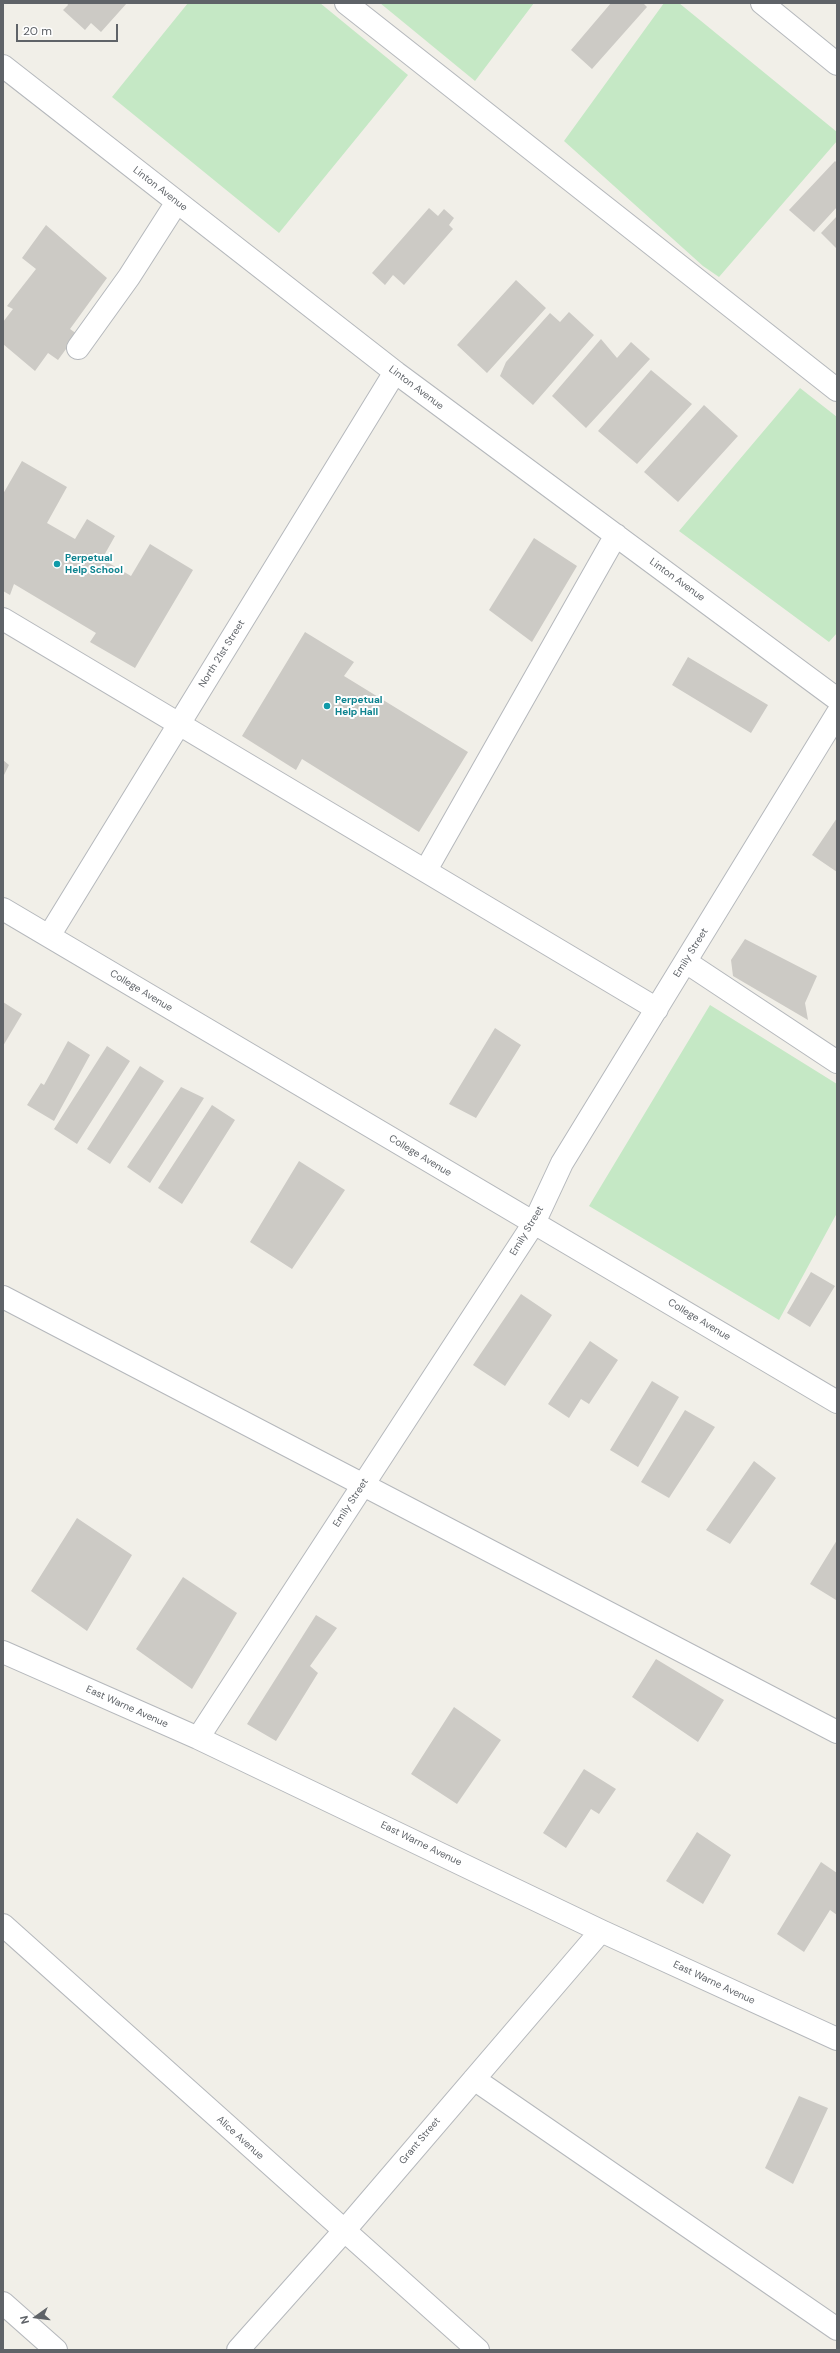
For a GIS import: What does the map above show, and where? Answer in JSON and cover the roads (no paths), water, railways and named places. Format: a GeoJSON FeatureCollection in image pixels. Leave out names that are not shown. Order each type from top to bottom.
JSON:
{"type":"FeatureCollection","features":[{"type":"Feature","properties":{"kind":"street"},"geometry":{"type":"LineString","coordinates":[[346,3],[837,390]]}},
{"type":"Feature","properties":{"kind":"street"},"geometry":{"type":"LineString","coordinates":[[762,3],[837,64]]}},
{"type":"Feature","properties":{"kind":"street","name":"Linton Avenue"},"geometry":{"type":"LineString","coordinates":[[3,66],[395,372],[837,699]]}},
{"type":"Feature","properties":{"kind":"street"},"geometry":{"type":"LineString","coordinates":[[78,348],[129,277],[177,202]]}},
{"type":"Feature","properties":{"kind":"street","name":"North 21st Street"},"geometry":{"type":"LineString","coordinates":[[49,936],[395,372]]}},
{"type":"Feature","properties":{"kind":"street"},"geometry":{"type":"LineString","coordinates":[[426,870],[616,536]]}},
{"type":"Feature","properties":{"kind":"street"},"geometry":{"type":"LineString","coordinates":[[3,618],[656,1009]]}},
{"type":"Feature","properties":{"kind":"street","name":"Emily Street"},"geometry":{"type":"LineString","coordinates":[[198,1738],[534,1223],[562,1163],[837,714]]}},
{"type":"Feature","properties":{"kind":"street","name":"College Avenue"},"geometry":{"type":"LineString","coordinates":[[3,909],[837,1402]]}},
{"type":"Feature","properties":{"kind":"street"},"geometry":{"type":"LineString","coordinates":[[686,962],[837,1062]]}},
{"type":"Feature","properties":{"kind":"street"},"geometry":{"type":"LineString","coordinates":[[3,1297],[362,1486],[837,1732]]}},
{"type":"Feature","properties":{"kind":"street","name":"East Warne Avenue"},"geometry":{"type":"LineString","coordinates":[[3,1652],[198,1738],[601,1931],[837,2039]]}},
{"type":"Feature","properties":{"kind":"street","name":"Alice Avenue"},"geometry":{"type":"LineString","coordinates":[[3,1925],[478,2350]]}},
{"type":"Feature","properties":{"kind":"street","name":"Grant Street"},"geometry":{"type":"LineString","coordinates":[[238,2350],[344,2231],[601,1931]]}},
{"type":"Feature","properties":{"kind":"street"},"geometry":{"type":"LineString","coordinates":[[474,2079],[837,2329]]}},
{"type":"Feature","properties":{"kind":"street"},"geometry":{"type":"LineString","coordinates":[[3,2303],[56,2350]]}},
{"type":"Feature","properties":{"kind":"place","name":"Perpetual Help School"},"geometry":{"type":"Point","coordinates":[57,564]}},
{"type":"Feature","properties":{"kind":"place","name":"Perpetual Help Hall"},"geometry":{"type":"Point","coordinates":[327,706]}}]}
